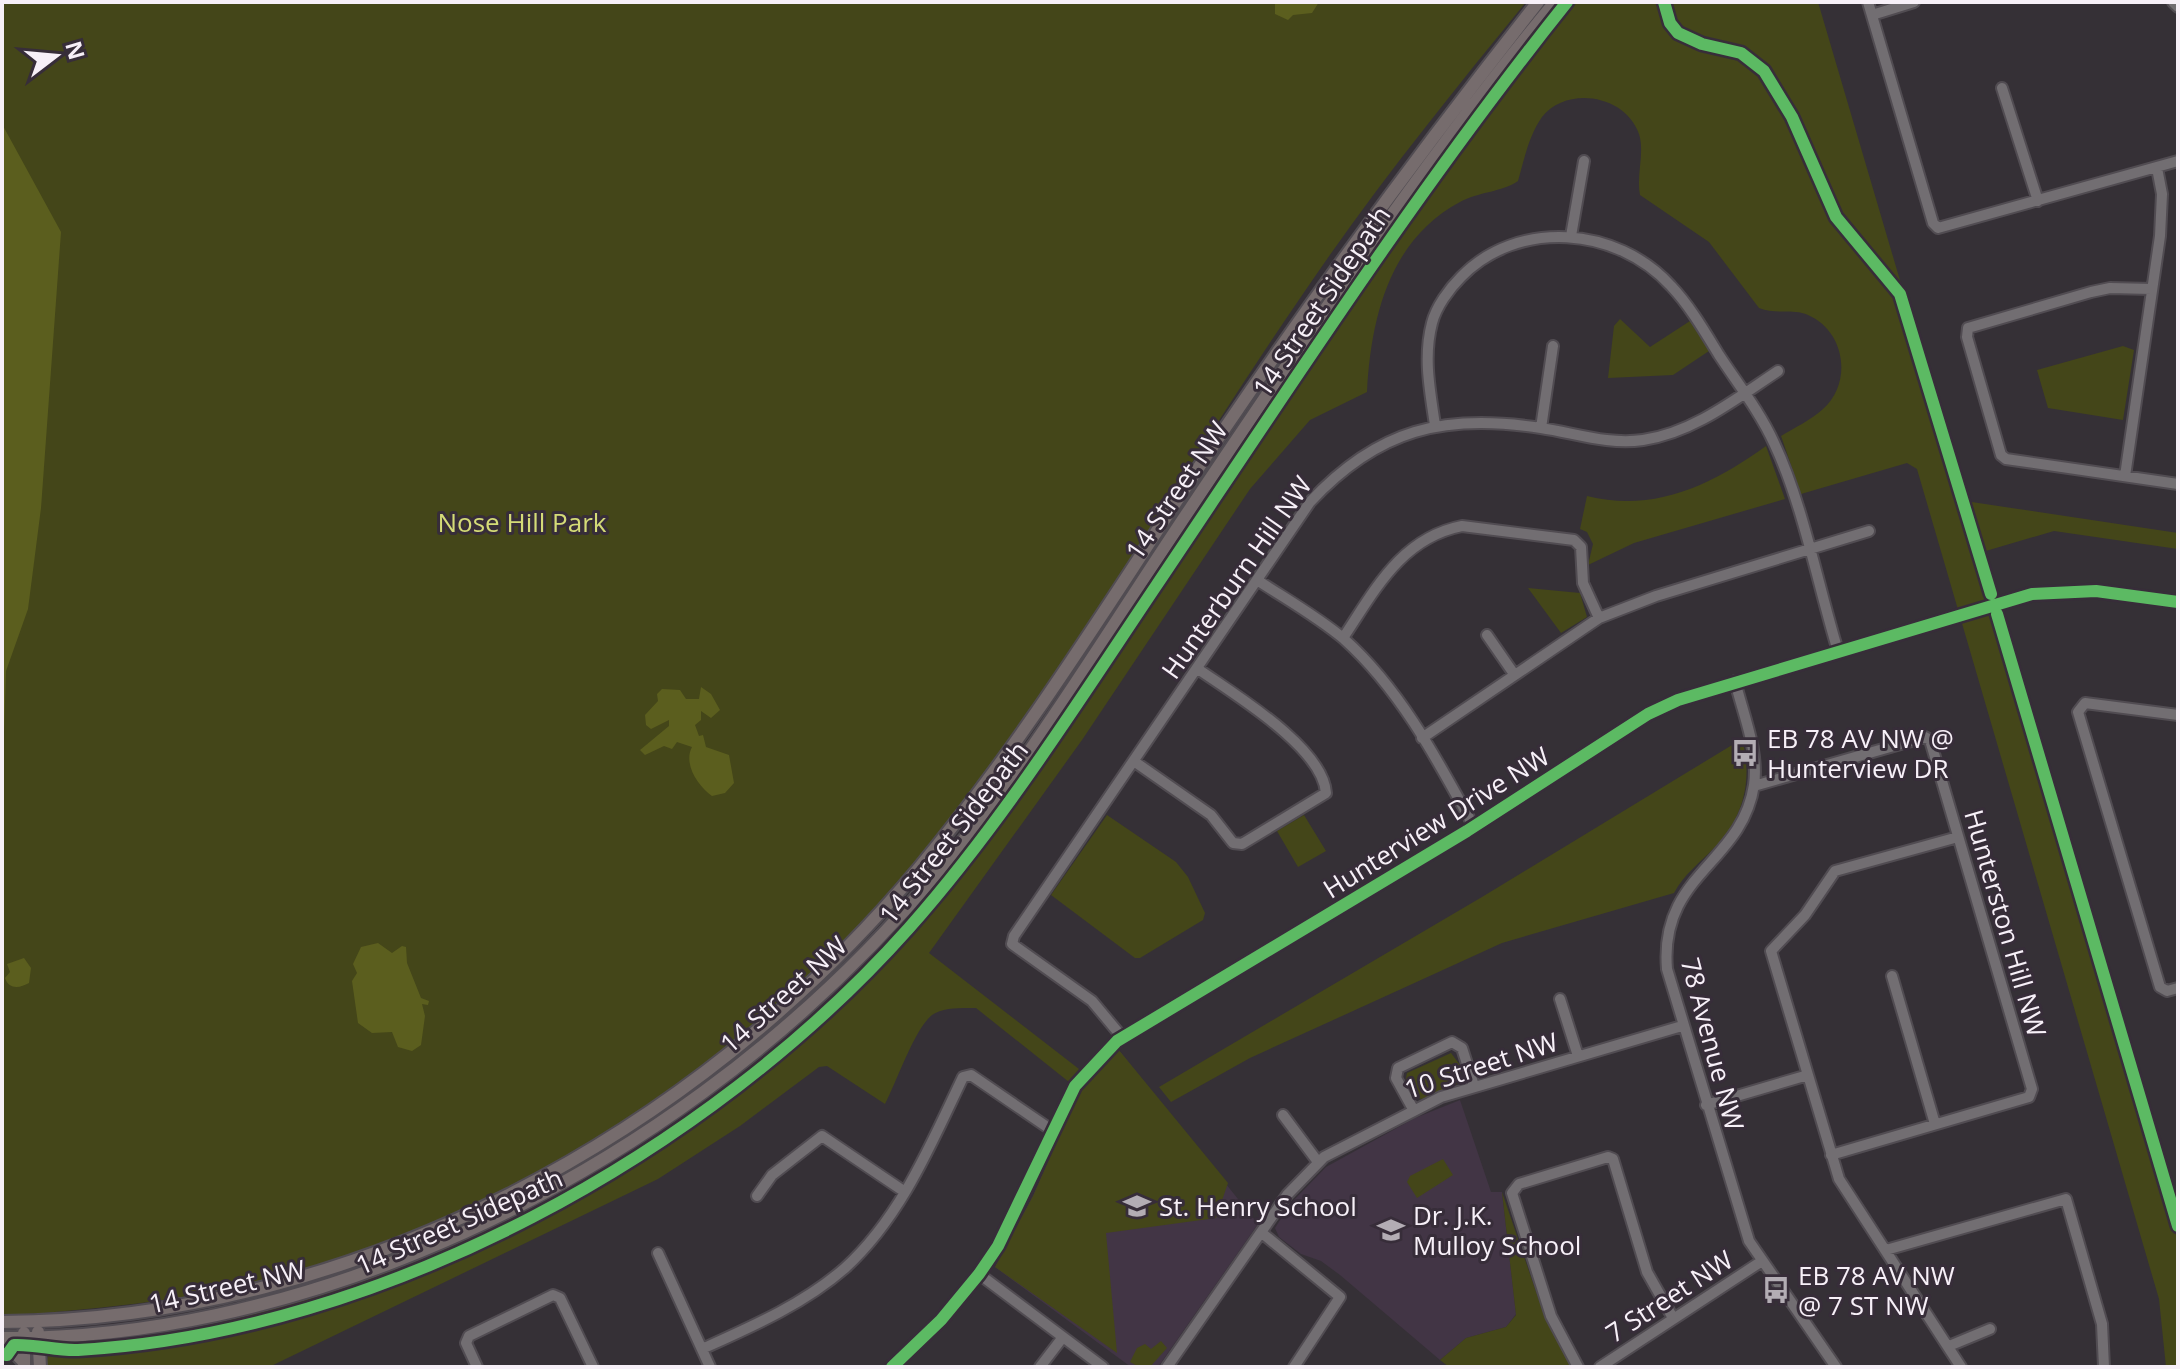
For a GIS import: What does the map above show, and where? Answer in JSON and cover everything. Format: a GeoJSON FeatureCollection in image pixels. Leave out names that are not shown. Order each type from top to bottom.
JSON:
{"type":"FeatureCollection","features":[{"type":"Feature","properties":{"kind":"main road","name":"14 Street NW"},"geometry":{"type":"LineString","coordinates":[[2,1322],[38,1321],[202,1302],[301,1277],[434,1230],[541,1178],[632,1124],[702,1074],[793,1000],[872,921],[989,781],[1228,424],[1403,174],[1538,2]]}},
{"type":"Feature","properties":{"kind":"main road","name":"14 Street NW"},"geometry":{"type":"LineString","coordinates":[[2,1338],[61,1336],[205,1317],[311,1291],[377,1269],[485,1225],[589,1169],[642,1135],[714,1084],[806,1009],[871,945],[937,873],[1006,784],[1425,167],[1468,108],[1555,2]]}},
{"type":"Feature","properties":{"kind":"main road"},"geometry":{"type":"LineString","coordinates":[[24,1321],[24,1364]]}},
{"type":"Feature","properties":{"kind":"main road"},"geometry":{"type":"LineString","coordinates":[[38,1321],[41,1367]]}},
{"type":"Feature","properties":{"kind":"main road"},"geometry":{"type":"LineString","coordinates":[[41,1367],[47,1346],[61,1336]]}},
{"type":"Feature","properties":{"kind":"main road"},"geometry":{"type":"LineString","coordinates":[[2,1345],[11,1349],[24,1364]]}},
{"type":"Feature","properties":{"kind":"street"},"geometry":{"type":"LineString","coordinates":[[1868,2],[1933,223],[1943,228],[2178,161]]}},
{"type":"Feature","properties":{"kind":"street"},"geometry":{"type":"LineString","coordinates":[[1872,15],[1914,2]]}},
{"type":"Feature","properties":{"kind":"street"},"geometry":{"type":"LineString","coordinates":[[2173,2],[2178,7]]}},
{"type":"Feature","properties":{"kind":"street"},"geometry":{"type":"LineString","coordinates":[[2002,88],[2038,201]]}},
{"type":"Feature","properties":{"kind":"street"},"geometry":{"type":"LineString","coordinates":[[1571,236],[1584,161]]}},
{"type":"Feature","properties":{"kind":"street"},"geometry":{"type":"LineString","coordinates":[[2125,476],[2152,289],[2162,194],[2157,168]]}},
{"type":"Feature","properties":{"kind":"street"},"geometry":{"type":"LineString","coordinates":[[1435,425],[1426,355],[1432,320],[1451,287],[1493,251],[1532,238],[1571,236],[1619,251],[1654,268],[1693,315],[1779,454],[1838,651]]}},
{"type":"Feature","properties":{"kind":"street"},"geometry":{"type":"LineString","coordinates":[[2152,289],[2110,288],[2091,292],[1968,328],[1967,337],[2001,455],[2006,459],[2178,484]]}},
{"type":"Feature","properties":{"kind":"street"},"geometry":{"type":"LineString","coordinates":[[1541,428],[1553,346]]}},
{"type":"Feature","properties":{"kind":"street","name":"Hunterburn Hill NW"},"geometry":{"type":"LineString","coordinates":[[1122,1037],[1092,1001],[1012,944],[1053,877],[1135,762],[1310,502],[1333,477],[1360,455],[1388,440],[1435,425],[1486,422],[1541,428],[1596,439],[1646,440],[1700,420],[1778,371]]}},
{"type":"Feature","properties":{"kind":"street"},"geometry":{"type":"LineString","coordinates":[[1343,638],[1385,575],[1406,551],[1436,533],[1462,526],[1574,540],[1581,547],[1583,583],[1599,618]]}},
{"type":"Feature","properties":{"kind":"street"},"geometry":{"type":"LineString","coordinates":[[1422,738],[1599,618],[1656,596],[1869,531]]}},
{"type":"Feature","properties":{"kind":"street"},"geometry":{"type":"LineString","coordinates":[[1257,580],[1343,638],[1375,671],[1422,738],[1474,827]]}},
{"type":"Feature","properties":{"kind":"street","name":"Hunterview Drive NW"},"geometry":{"type":"LineString","coordinates":[[892,1367],[941,1320],[979,1274],[998,1246],[1053,1131],[1087,1069],[1122,1037],[1474,827],[1648,714],[1692,694],[2032,594],[2096,591],[2178,602]]}},
{"type":"Feature","properties":{"kind":"street"},"geometry":{"type":"LineString","coordinates":[[1487,635],[1514,674]]}},
{"type":"Feature","properties":{"kind":"street"},"geometry":{"type":"LineString","coordinates":[[1135,762],[1211,815],[1233,843],[1242,844],[1326,793],[1326,785],[1310,760],[1288,736],[1198,669]]}},
{"type":"Feature","properties":{"kind":"street","name":"78 Avenue NW"},"geometry":{"type":"LineString","coordinates":[[1735,681],[1753,754],[1754,786],[1748,810],[1736,834],[1689,884],[1670,923],[1667,969],[1740,1218],[1762,1261],[1836,1367]]}},
{"type":"Feature","properties":{"kind":"street"},"geometry":{"type":"LineString","coordinates":[[2178,715],[2085,703],[2078,712],[2160,987],[2167,991],[2178,988]]}},
{"type":"Feature","properties":{"kind":"street","name":"Hunterston Hill NW"},"geometry":{"type":"LineString","coordinates":[[1754,786],[1925,737],[1930,740],[2032,1094],[1831,1155]]}},
{"type":"Feature","properties":{"kind":"street"},"geometry":{"type":"LineString","coordinates":[[1958,837],[1835,871],[1805,915],[1771,951],[1839,1179],[1961,1367]]}},
{"type":"Feature","properties":{"kind":"street"},"geometry":{"type":"LineString","coordinates":[[1892,976],[1935,1124]]}},
{"type":"Feature","properties":{"kind":"street"},"geometry":{"type":"LineString","coordinates":[[1560,999],[1578,1056]]}},
{"type":"Feature","properties":{"kind":"street","name":"10 Street NW"},"geometry":{"type":"LineString","coordinates":[[1167,1367],[1292,1188],[1318,1162],[1413,1109],[1474,1086],[1682,1026]]}},
{"type":"Feature","properties":{"kind":"street"},"geometry":{"type":"LineString","coordinates":[[1413,1109],[1396,1078],[1398,1068],[1452,1042],[1462,1048],[1474,1086]]}},
{"type":"Feature","properties":{"kind":"street"},"geometry":{"type":"LineString","coordinates":[[702,1349],[779,1312],[844,1268],[876,1235],[905,1192],[963,1077],[971,1075],[1053,1131]]}},
{"type":"Feature","properties":{"kind":"street"},"geometry":{"type":"LineString","coordinates":[[1706,1105],[1808,1075]]}},
{"type":"Feature","properties":{"kind":"street"},"geometry":{"type":"LineString","coordinates":[[1283,1115],[1318,1162]]}},
{"type":"Feature","properties":{"kind":"street"},"geometry":{"type":"LineString","coordinates":[[757,1196],[772,1175],[822,1136],[905,1192]]}},
{"type":"Feature","properties":{"kind":"street"},"geometry":{"type":"LineString","coordinates":[[1578,1367],[1551,1316],[1512,1193],[1519,1184],[1608,1157],[1613,1159],[1647,1272],[1673,1318]]}},
{"type":"Feature","properties":{"kind":"street"},"geometry":{"type":"LineString","coordinates":[[1886,1250],[2066,1199],[2102,1324],[2104,1367]]}},
{"type":"Feature","properties":{"kind":"street"},"geometry":{"type":"LineString","coordinates":[[1262,1233],[1340,1297],[1294,1367]]}},
{"type":"Feature","properties":{"kind":"street"},"geometry":{"type":"LineString","coordinates":[[658,1253],[710,1367]]}},
{"type":"Feature","properties":{"kind":"street","name":"7 Street NW"},"geometry":{"type":"LineString","coordinates":[[1600,1367],[1762,1261]]}},
{"type":"Feature","properties":{"kind":"street"},"geometry":{"type":"LineString","coordinates":[[979,1274],[1103,1367]]}},
{"type":"Feature","properties":{"kind":"street"},"geometry":{"type":"LineString","coordinates":[[477,1367],[466,1343],[469,1336],[553,1295],[560,1298],[593,1367]]}},
{"type":"Feature","properties":{"kind":"street"},"geometry":{"type":"LineString","coordinates":[[1949,1346],[1990,1329]]}},
{"type":"Feature","properties":{"kind":"street"},"geometry":{"type":"LineString","coordinates":[[1040,1367],[1063,1337]]}},
{"type":"Feature","properties":{"kind":"shaded area"},"geometry":{"type":"Polygon","coordinates":[[[1275,2],[1319,2],[1312,13],[1293,15],[1288,20],[1275,14],[1275,2]]]}},
{"type":"Feature","properties":{"kind":"shaded area"},"geometry":{"type":"Polygon","coordinates":[[[2,124],[61,232],[41,508],[28,609],[6,671],[2,795],[2,124]]]}},
{"type":"Feature","properties":{"kind":"shaded area"},"geometry":{"type":"Polygon","coordinates":[[[701,687],[711,694],[720,710],[711,718],[701,711],[701,720],[695,725],[699,736],[703,735],[706,747],[729,755],[734,783],[725,793],[712,796],[693,774],[689,760],[692,747],[677,742],[672,749],[664,746],[645,755],[640,750],[669,726],[669,720],[651,729],[646,725],[645,715],[658,701],[657,694],[662,689],[680,690],[686,699],[699,699],[701,687]]]}},
{"type":"Feature","properties":{"kind":"shaded area"},"geometry":{"type":"Polygon","coordinates":[[[378,943],[392,953],[402,946],[406,947],[407,963],[421,998],[429,1001],[428,1005],[422,1004],[425,1016],[421,1045],[412,1051],[398,1047],[392,1032],[372,1033],[358,1023],[352,981],[357,973],[353,964],[361,947],[378,943]]]}},
{"type":"Feature","properties":{"kind":"shaded area"},"geometry":{"type":"Polygon","coordinates":[[[24,958],[31,968],[29,983],[12,986],[5,978],[10,972],[7,964],[24,958]]]}},
{"type":"Feature","properties":{"kind":"shaded area","name":"St. Henry School"},"geometry":{"type":"Polygon","coordinates":[[[1118,1049],[1258,1224],[1158,1367],[1131,1367],[995,1267],[1033,1196],[1078,1094],[1118,1049]]]}},
{"type":"Feature","properties":{"kind":"shaded area","name":"Dr. J.K. Mulloy School"},"geometry":{"type":"Polygon","coordinates":[[[1460,1100],[1491,1192],[1502,1192],[1516,1314],[1506,1327],[1466,1338],[1440,1360],[1340,1275],[1321,1261],[1301,1254],[1279,1237],[1275,1228],[1291,1203],[1326,1167],[1415,1118],[1460,1100]]]}},
{"type":"Feature","properties":{"kind":"green space","name":"Nose Hill Park"},"geometry":{"type":"Polygon","coordinates":[[[2,2],[1526,2],[1414,142],[1333,251],[1265,350],[1060,667],[974,791],[916,864],[853,932],[786,996],[715,1055],[640,1109],[562,1158],[480,1201],[395,1239],[286,1275],[211,1292],[135,1304],[2,1314],[2,2]]]}},
{"type":"Feature","properties":{"kind":"green space"},"geometry":{"type":"Polygon","coordinates":[[[1563,2],[1818,2],[1965,501],[2178,533],[2178,549],[2054,531],[1979,553],[2178,1214],[2178,1367],[2166,1367],[2159,1299],[1917,469],[1907,463],[1801,494],[1781,436],[1818,413],[1832,398],[1841,372],[1837,345],[1830,333],[1808,315],[1759,308],[1709,242],[1640,195],[1641,141],[1632,121],[1622,110],[1609,103],[1580,98],[1553,107],[1542,117],[1530,140],[1518,181],[1460,202],[1436,218],[1416,237],[1400,259],[1379,309],[1367,392],[1310,420],[1250,489],[1082,740],[929,953],[1079,1069],[1069,1082],[976,1008],[942,1011],[932,1015],[919,1031],[885,1104],[827,1066],[819,1067],[740,1126],[658,1179],[269,1367],[46,1367],[49,1350],[58,1344],[206,1322],[312,1296],[378,1275],[490,1229],[645,1140],[717,1089],[811,1013],[936,883],[1429,168],[1563,2]]]}},
{"type":"Feature","properties":{"kind":"green space"},"geometry":{"type":"Polygon","coordinates":[[[1620,319],[1650,347],[1690,321],[1709,351],[1673,375],[1608,378],[1614,326],[1620,319]]]}},
{"type":"Feature","properties":{"kind":"green space"},"geometry":{"type":"Polygon","coordinates":[[[2123,346],[2134,350],[2123,420],[2048,408],[2037,370],[2123,346]]]}},
{"type":"Feature","properties":{"kind":"green space"},"geometry":{"type":"Polygon","coordinates":[[[1766,446],[1785,499],[1634,543],[1588,565],[1593,544],[1587,532],[1580,529],[1587,496],[1636,501],[1681,492],[1725,473],[1766,446]]]}},
{"type":"Feature","properties":{"kind":"green space"},"geometry":{"type":"Polygon","coordinates":[[[1528,588],[1580,593],[1587,617],[1561,633],[1528,588]]]}},
{"type":"Feature","properties":{"kind":"green space"},"geometry":{"type":"Polygon","coordinates":[[[1742,739],[1746,783],[1739,810],[1725,835],[1687,874],[1674,893],[1502,943],[1250,1058],[1171,1102],[1159,1087],[1482,897],[1742,739]]]}},
{"type":"Feature","properties":{"kind":"green space"},"geometry":{"type":"Polygon","coordinates":[[[1107,815],[1176,862],[1188,877],[1205,913],[1203,920],[1140,958],[1135,958],[1051,895],[1107,815]]]}},
{"type":"Feature","properties":{"kind":"green space"},"geometry":{"type":"Polygon","coordinates":[[[1304,815],[1326,851],[1298,867],[1277,831],[1304,815]]]}},
{"type":"Feature","properties":{"kind":"green space","name":"St. Henry School"},"geometry":{"type":"Polygon","coordinates":[[[1118,1049],[1228,1183],[1216,1218],[1106,1233],[1117,1353],[995,1267],[1033,1196],[1078,1094],[1118,1049]]]}},
{"type":"Feature","properties":{"kind":"green space"},"geometry":{"type":"Polygon","coordinates":[[[1451,1053],[1460,1065],[1462,1082],[1422,1099],[1414,1097],[1405,1083],[1407,1073],[1451,1053]]]}},
{"type":"Feature","properties":{"kind":"green space"},"geometry":{"type":"Polygon","coordinates":[[[1443,1159],[1453,1175],[1417,1198],[1407,1182],[1410,1176],[1443,1159]]]}},
{"type":"Feature","properties":{"kind":"green space"},"geometry":{"type":"Polygon","coordinates":[[[1502,1192],[1545,1318],[1571,1367],[1449,1367],[1440,1360],[1466,1338],[1506,1327],[1516,1315],[1502,1192]]]}},
{"type":"Feature","properties":{"kind":"green space"},"geometry":{"type":"Polygon","coordinates":[[[1161,1341],[1167,1348],[1150,1367],[1139,1367],[1130,1362],[1137,1348],[1145,1344],[1151,1349],[1161,1341]]]}},
{"type":"Feature","properties":{"kind":"cycle path","name":"14 Street Sidepath"},"geometry":{"type":"LineString","coordinates":[[2,1354],[7,1355],[14,1345],[78,1350],[193,1336],[308,1309],[422,1268],[532,1217],[638,1156],[738,1086],[828,1010],[909,928],[976,847],[1068,718],[1407,216],[1567,2]]}},
{"type":"Feature","properties":{"kind":"cycle path"},"geometry":{"type":"LineString","coordinates":[[1664,2],[1670,23],[1678,33],[1702,44],[1741,53],[1764,71],[1792,117],[1836,217],[1900,294],[1991,594]]}},
{"type":"Feature","properties":{"kind":"cycle path"},"geometry":{"type":"LineString","coordinates":[[892,1367],[941,1320],[979,1274],[998,1246],[1075,1086],[1117,1041],[1467,831],[1648,714],[1678,700],[2032,594],[2096,591],[2178,602]]}},
{"type":"Feature","properties":{"kind":"cycle path"},"geometry":{"type":"LineString","coordinates":[[1997,614],[2178,1226]]}},
{"type":"Feature","properties":{"kind":"place","name":"EB 78 AV NW @ Hunterview DR"},"geometry":{"type":"Point","coordinates":[1745,753]}},
{"type":"Feature","properties":{"kind":"place","name":"St. Henry School"},"geometry":{"type":"Point","coordinates":[1137,1206]}},
{"type":"Feature","properties":{"kind":"place","name":"Dr. J.K. Mulloy School"},"geometry":{"type":"Point","coordinates":[1391,1230]}},
{"type":"Feature","properties":{"kind":"place","name":"EB 78 AV NW @ 7 ST NW"},"geometry":{"type":"Point","coordinates":[1776,1290]}}]}
